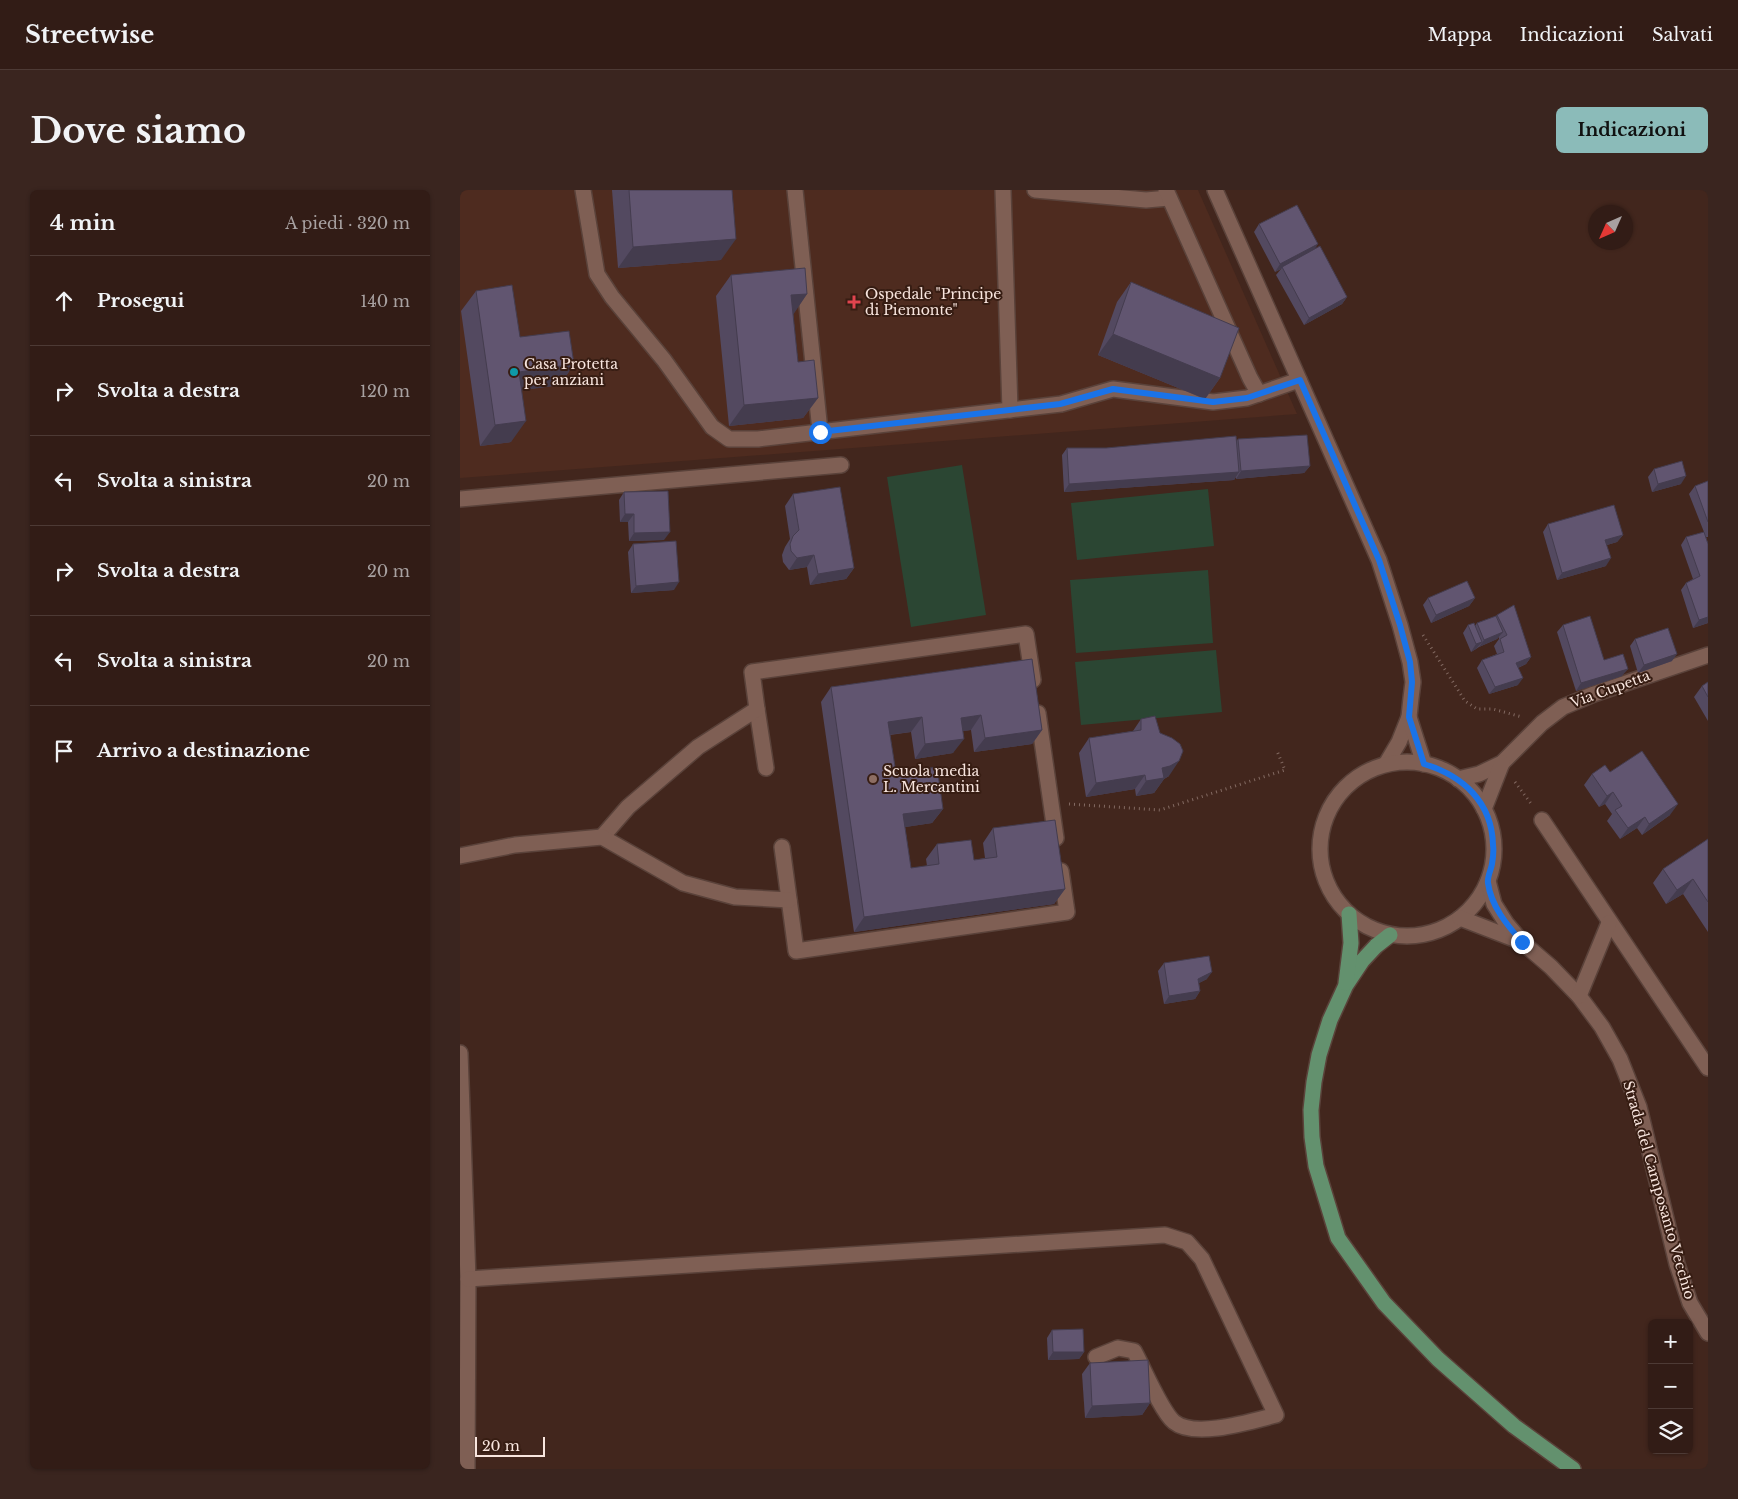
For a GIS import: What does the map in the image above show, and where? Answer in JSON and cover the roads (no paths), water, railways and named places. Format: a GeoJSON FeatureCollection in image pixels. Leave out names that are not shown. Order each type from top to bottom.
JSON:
{"type":"FeatureCollection","features":[{"type":"Feature","properties":{"kind":"main road"},"geometry":{"type":"LineString","coordinates":[[1346,985],[1351,943],[1349,914]]}},
{"type":"Feature","properties":{"kind":"main road"},"geometry":{"type":"LineString","coordinates":[[1390,935],[1362,961],[1346,985],[1330,1020],[1319,1055],[1311,1110],[1312,1137],[1316,1166],[1338,1238],[1384,1303],[1438,1358],[1514,1426],[1573,1469]]}},
{"type":"Feature","properties":{"kind":"street"},"geometry":{"type":"LineString","coordinates":[[584,190],[597,274],[612,297],[664,360],[712,426],[729,439],[758,439],[1060,404],[1113,389],[1213,402],[1247,398],[1300,380]]}},
{"type":"Feature","properties":{"kind":"street"},"geometry":{"type":"LineString","coordinates":[[796,190],[820,432]]}},
{"type":"Feature","properties":{"kind":"street"},"geometry":{"type":"LineString","coordinates":[[1003,190],[1010,410]]}},
{"type":"Feature","properties":{"kind":"street"},"geometry":{"type":"LineString","coordinates":[[1035,190],[1146,200],[1167,194],[1259,394]]}},
{"type":"Feature","properties":{"kind":"street"},"geometry":{"type":"LineString","coordinates":[[1215,190],[1379,560],[1400,625],[1410,662],[1412,682],[1409,717],[1399,742],[1386,764]]}},
{"type":"Feature","properties":{"kind":"street"},"geometry":{"type":"LineString","coordinates":[[460,499],[841,465]]}},
{"type":"Feature","properties":{"kind":"street"},"geometry":{"type":"LineString","coordinates":[[766,768],[752,672],[1026,634],[1067,912],[796,952],[782,847]]}},
{"type":"Feature","properties":{"kind":"street","name":"Via Cupetta"},"geometry":{"type":"LineString","coordinates":[[1458,779],[1479,774],[1502,763],[1542,723],[1563,707],[1586,697],[1708,655]]}},
{"type":"Feature","properties":{"kind":"street"},"geometry":{"type":"LineString","coordinates":[[602,837],[628,807],[698,747],[756,708]]}},
{"type":"Feature","properties":{"kind":"street"},"geometry":{"type":"LineString","coordinates":[[1409,717],[1424,764]]}},
{"type":"Feature","properties":{"kind":"street"},"geometry":{"type":"LineString","coordinates":[[1411,762],[1424,764],[1442,769],[1458,779],[1477,798],[1484,809],[1491,827],[1494,845],[1492,864],[1488,881],[1476,902],[1460,918],[1438,930],[1414,936],[1390,935],[1361,924],[1333,896],[1323,875],[1319,851],[1322,828],[1330,806],[1345,787],[1364,772],[1386,764],[1411,762]]}},
{"type":"Feature","properties":{"kind":"street","name":"Via Cupetta"},"geometry":{"type":"LineString","coordinates":[[1484,809],[1502,763]]}},
{"type":"Feature","properties":{"kind":"street"},"geometry":{"type":"LineString","coordinates":[[1542,820],[1609,923],[1708,1068]]}},
{"type":"Feature","properties":{"kind":"street"},"geometry":{"type":"LineString","coordinates":[[460,856],[514,845],[602,837],[683,883],[735,897],[789,900]]}},
{"type":"Feature","properties":{"kind":"street","name":"Strada del Camposanto Vecchio"},"geometry":{"type":"LineString","coordinates":[[1488,881],[1494,904],[1506,924],[1522,942],[1580,996],[1602,1027],[1624,1067],[1638,1107],[1677,1264],[1690,1303],[1707,1332]]}},
{"type":"Feature","properties":{"kind":"street","name":"Strada del Camposanto Vecchio"},"geometry":{"type":"LineString","coordinates":[[1460,918],[1522,942]]}},
{"type":"Feature","properties":{"kind":"street"},"geometry":{"type":"LineString","coordinates":[[1580,996],[1609,923]]}},
{"type":"Feature","properties":{"kind":"street"},"geometry":{"type":"LineString","coordinates":[[460,1053],[468,1279],[467,1469]]}},
{"type":"Feature","properties":{"kind":"street"},"geometry":{"type":"LineString","coordinates":[[468,1279],[1165,1235],[1187,1242],[1202,1259],[1276,1415],[1224,1428],[1190,1428],[1181,1426],[1173,1421],[1166,1412],[1134,1351],[1118,1348],[1096,1357]]}},
{"type":"Feature","properties":{"kind":"place","name":"Ospedale \"Principe di Piemonte\""},"geometry":{"type":"Point","coordinates":[854,302]}},
{"type":"Feature","properties":{"kind":"place","name":"Casa Protetta per anziani"},"geometry":{"type":"Point","coordinates":[514,372]}},
{"type":"Feature","properties":{"kind":"place","name":"Scuola media L. Mercantini"},"geometry":{"type":"Point","coordinates":[873,779]}}]}
